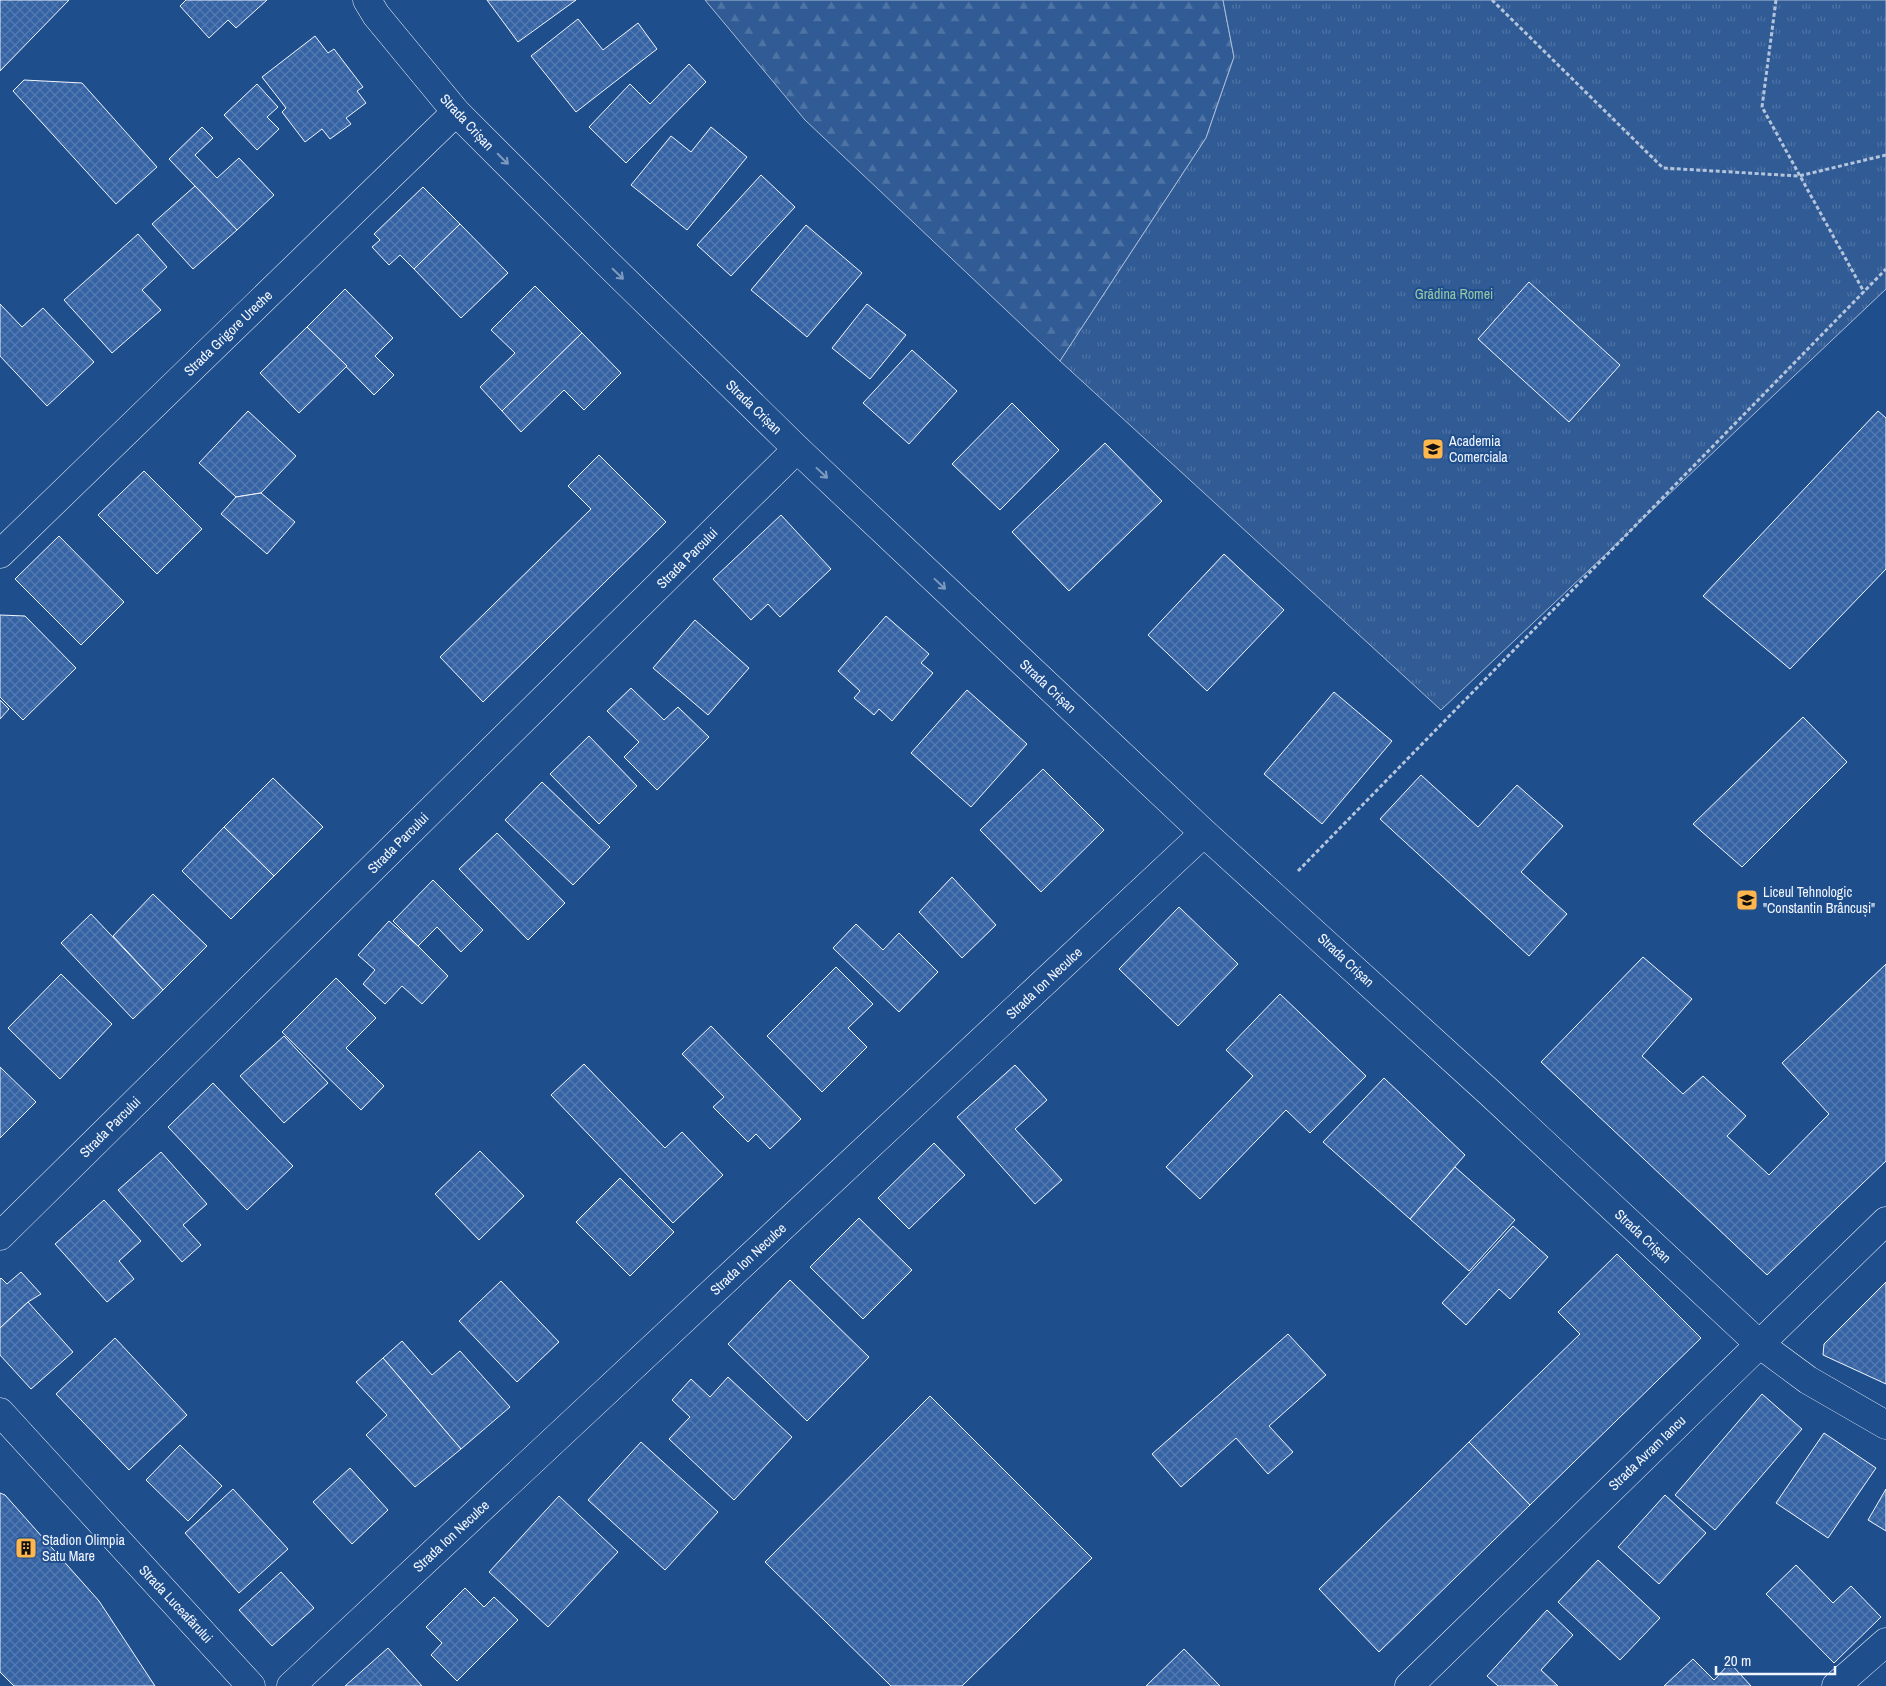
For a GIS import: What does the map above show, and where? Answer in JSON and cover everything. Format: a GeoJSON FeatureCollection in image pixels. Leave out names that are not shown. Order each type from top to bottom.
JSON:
{"type":"FeatureCollection","features":[{"type":"Feature","properties":{"kind":"street","name":"Strada Crișan"},"geometry":{"type":"LineString","coordinates":[[367,0],[376,15],[456,112],[797,449],[1204,833],[1275,895],[1758,1343],[1808,1380],[1886,1425]]}},
{"type":"Feature","properties":{"kind":"street","name":"Strada Grigore Ureche"},"geometry":{"type":"LineString","coordinates":[[0,554],[456,112]]}},
{"type":"Feature","properties":{"kind":"street","name":"Strada Parcului"},"geometry":{"type":"LineString","coordinates":[[0,1236],[797,449]]}},
{"type":"Feature","properties":{"kind":"street","name":"Strada Ion Neculce"},"geometry":{"type":"LineString","coordinates":[[291,1686],[1204,833]]}},
{"type":"Feature","properties":{"kind":"street","name":"Strada Avram Iancu"},"geometry":{"type":"LineString","coordinates":[[1409,1686],[1758,1343],[1886,1221]]}},
{"type":"Feature","properties":{"kind":"street","name":"Strada Luceafărului"},"geometry":{"type":"LineString","coordinates":[[0,1412],[252,1686]]}},
{"type":"Feature","properties":{"kind":"street"},"geometry":{"type":"LineString","coordinates":[[1836,1686],[1886,1642]]}},
{"type":"Feature","properties":{"kind":"path"},"geometry":{"type":"LineString","coordinates":[[1492,0],[1663,168],[1799,176],[1886,154]]}},
{"type":"Feature","properties":{"kind":"path"},"geometry":{"type":"LineString","coordinates":[[1776,0],[1762,107],[1864,292]]}},
{"type":"Feature","properties":{"kind":"path"},"geometry":{"type":"LineString","coordinates":[[1275,895],[1886,269]]}},
{"type":"Feature","properties":{"kind":"green space"},"geometry":{"type":"Polygon","coordinates":[[[705,0],[1223,0],[1234,57],[1206,138],[1060,361],[805,120],[705,0]]]}},
{"type":"Feature","properties":{"kind":"green space","name":"Grădina Romei"},"geometry":{"type":"Polygon","coordinates":[[[1223,0],[1886,0],[1886,289],[1441,710],[1060,361],[1206,138],[1234,57],[1223,0]]]}},
{"type":"Feature","properties":{"kind":"building"},"geometry":{"type":"Polygon","coordinates":[[[0,0],[69,0],[0,71],[0,0]]]}},
{"type":"Feature","properties":{"kind":"building"},"geometry":{"type":"Polygon","coordinates":[[[186,0],[267,0],[236,28],[228,20],[209,38],[180,6],[186,0]]]}},
{"type":"Feature","properties":{"kind":"building"},"geometry":{"type":"Polygon","coordinates":[[[487,0],[576,0],[518,42],[487,0]]]}},
{"type":"Feature","properties":{"kind":"building"},"geometry":{"type":"Polygon","coordinates":[[[578,19],[603,50],[638,23],[657,49],[576,112],[531,56],[578,19]]]}},
{"type":"Feature","properties":{"kind":"building"},"geometry":{"type":"Polygon","coordinates":[[[315,36],[328,53],[334,49],[363,87],[357,91],[366,103],[346,118],[351,124],[330,139],[322,129],[305,142],[282,112],[286,108],[262,77],[315,36]]]}},
{"type":"Feature","properties":{"kind":"building"},"geometry":{"type":"Polygon","coordinates":[[[689,64],[706,82],[626,163],[589,127],[630,84],[650,104],[689,64]]]}},
{"type":"Feature","properties":{"kind":"building"},"geometry":{"type":"Polygon","coordinates":[[[24,80],[82,83],[157,167],[116,204],[13,91],[24,80]]]}},
{"type":"Feature","properties":{"kind":"building"},"geometry":{"type":"Polygon","coordinates":[[[257,84],[278,107],[267,117],[279,129],[257,150],[224,115],[257,84]]]}},
{"type":"Feature","properties":{"kind":"building"},"geometry":{"type":"Polygon","coordinates":[[[202,127],[213,138],[195,155],[217,178],[239,158],[274,195],[237,230],[169,159],[202,127]]]}},
{"type":"Feature","properties":{"kind":"building"},"geometry":{"type":"Polygon","coordinates":[[[711,127],[747,157],[687,230],[631,185],[671,136],[691,152],[711,127]]]}},
{"type":"Feature","properties":{"kind":"building"},"geometry":{"type":"Polygon","coordinates":[[[761,175],[795,207],[731,276],[697,245],[761,175]]]}},
{"type":"Feature","properties":{"kind":"building"},"geometry":{"type":"Polygon","coordinates":[[[195,186],[237,230],[193,269],[152,224],[195,186]]]}},
{"type":"Feature","properties":{"kind":"building"},"geometry":{"type":"Polygon","coordinates":[[[423,187],[460,224],[414,269],[400,255],[389,265],[372,247],[380,240],[374,234],[423,187]]]}},
{"type":"Feature","properties":{"kind":"building"},"geometry":{"type":"Polygon","coordinates":[[[460,224],[508,273],[461,318],[414,269],[460,224]]]}},
{"type":"Feature","properties":{"kind":"building"},"geometry":{"type":"Polygon","coordinates":[[[806,225],[862,273],[807,337],[751,290],[806,225]]]}},
{"type":"Feature","properties":{"kind":"building"},"geometry":{"type":"Polygon","coordinates":[[[138,234],[167,267],[142,290],[161,310],[112,353],[64,300],[138,234]]]}},
{"type":"Feature","properties":{"kind":"building"},"geometry":{"type":"Polygon","coordinates":[[[1529,282],[1620,365],[1569,422],[1478,339],[1529,282]]]}},
{"type":"Feature","properties":{"kind":"building"},"geometry":{"type":"Polygon","coordinates":[[[535,286],[582,333],[502,411],[480,387],[515,353],[491,330],[535,286]]]}},
{"type":"Feature","properties":{"kind":"building"},"geometry":{"type":"Polygon","coordinates":[[[345,289],[393,338],[375,356],[394,375],[374,395],[307,327],[345,289]]]}},
{"type":"Feature","properties":{"kind":"building"},"geometry":{"type":"Polygon","coordinates":[[[0,304],[22,327],[43,308],[94,362],[47,406],[0,356],[0,304]]]}},
{"type":"Feature","properties":{"kind":"building"},"geometry":{"type":"Polygon","coordinates":[[[867,304],[906,335],[870,379],[832,348],[867,304]]]}},
{"type":"Feature","properties":{"kind":"building"},"geometry":{"type":"Polygon","coordinates":[[[307,327],[347,366],[299,413],[260,373],[307,327]]]}},
{"type":"Feature","properties":{"kind":"building"},"geometry":{"type":"Polygon","coordinates":[[[582,333],[621,373],[584,410],[564,390],[521,432],[502,411],[582,333]]]}},
{"type":"Feature","properties":{"kind":"building"},"geometry":{"type":"Polygon","coordinates":[[[912,350],[957,391],[909,444],[863,403],[912,350]]]}},
{"type":"Feature","properties":{"kind":"building"},"geometry":{"type":"Polygon","coordinates":[[[1012,403],[1059,450],[1000,510],[952,464],[1012,403]]]}},
{"type":"Feature","properties":{"kind":"building"},"geometry":{"type":"Polygon","coordinates":[[[248,411],[296,456],[261,493],[236,497],[199,463],[248,411]]]}},
{"type":"Feature","properties":{"kind":"building"},"geometry":{"type":"Polygon","coordinates":[[[1878,411],[1886,418],[1886,569],[1790,669],[1703,596],[1878,411]]]}},
{"type":"Feature","properties":{"kind":"building"},"geometry":{"type":"Polygon","coordinates":[[[1105,443],[1162,501],[1069,591],[1012,532],[1105,443]]]}},
{"type":"Feature","properties":{"kind":"building"},"geometry":{"type":"Polygon","coordinates":[[[599,455],[666,522],[483,702],[440,657],[591,509],[568,486],[599,455]]]}},
{"type":"Feature","properties":{"kind":"building"},"geometry":{"type":"Polygon","coordinates":[[[144,471],[202,529],[157,574],[98,515],[144,471]]]}},
{"type":"Feature","properties":{"kind":"building"},"geometry":{"type":"Polygon","coordinates":[[[261,493],[295,522],[267,554],[221,514],[236,497],[261,493]]]}},
{"type":"Feature","properties":{"kind":"building"},"geometry":{"type":"Polygon","coordinates":[[[781,515],[831,569],[780,617],[768,604],[751,620],[713,579],[781,515]]]}},
{"type":"Feature","properties":{"kind":"building"},"geometry":{"type":"Polygon","coordinates":[[[59,536],[124,602],[81,645],[15,579],[59,536]]]}},
{"type":"Feature","properties":{"kind":"building"},"geometry":{"type":"Polygon","coordinates":[[[1224,554],[1284,610],[1207,691],[1148,635],[1224,554]]]}},
{"type":"Feature","properties":{"kind":"building"},"geometry":{"type":"Polygon","coordinates":[[[0,615],[25,616],[76,668],[23,720],[0,697],[0,615]]]}},
{"type":"Feature","properties":{"kind":"building"},"geometry":{"type":"Polygon","coordinates":[[[886,616],[929,654],[921,663],[933,673],[892,721],[879,709],[874,715],[854,698],[860,691],[838,671],[886,616]]]}},
{"type":"Feature","properties":{"kind":"building"},"geometry":{"type":"Polygon","coordinates":[[[695,620],[749,668],[708,715],[653,668],[695,620]]]}},
{"type":"Feature","properties":{"kind":"building"},"geometry":{"type":"Polygon","coordinates":[[[631,688],[664,720],[678,707],[709,737],[657,790],[624,757],[639,742],[607,711],[631,688]]]}},
{"type":"Feature","properties":{"kind":"building"},"geometry":{"type":"Polygon","coordinates":[[[967,690],[1027,744],[971,807],[911,753],[967,690]]]}},
{"type":"Feature","properties":{"kind":"building"},"geometry":{"type":"Polygon","coordinates":[[[1334,692],[1392,741],[1322,824],[1264,774],[1334,692]]]}},
{"type":"Feature","properties":{"kind":"building"},"geometry":{"type":"Polygon","coordinates":[[[0,700],[9,709],[0,719],[0,700]]]}},
{"type":"Feature","properties":{"kind":"building"},"geometry":{"type":"Polygon","coordinates":[[[1803,717],[1847,762],[1742,867],[1693,824],[1803,717]]]}},
{"type":"Feature","properties":{"kind":"building"},"geometry":{"type":"Polygon","coordinates":[[[589,736],[637,786],[599,824],[550,774],[589,736]]]}},
{"type":"Feature","properties":{"kind":"building"},"geometry":{"type":"Polygon","coordinates":[[[1043,769],[1104,830],[1041,892],[980,830],[1043,769]]]}},
{"type":"Feature","properties":{"kind":"building"},"geometry":{"type":"Polygon","coordinates":[[[1421,775],[1478,827],[1517,785],[1563,826],[1521,872],[1567,914],[1529,956],[1380,819],[1421,775]]]}},
{"type":"Feature","properties":{"kind":"building"},"geometry":{"type":"Polygon","coordinates":[[[273,778],[323,827],[274,876],[224,827],[273,778]]]}},
{"type":"Feature","properties":{"kind":"building"},"geometry":{"type":"Polygon","coordinates":[[[542,782],[610,847],[573,885],[505,820],[542,782]]]}},
{"type":"Feature","properties":{"kind":"building"},"geometry":{"type":"Polygon","coordinates":[[[224,827],[274,876],[231,919],[182,871],[224,827]]]}},
{"type":"Feature","properties":{"kind":"building"},"geometry":{"type":"Polygon","coordinates":[[[497,833],[565,903],[528,940],[459,869],[497,833]]]}},
{"type":"Feature","properties":{"kind":"building"},"geometry":{"type":"Polygon","coordinates":[[[952,877],[996,925],[962,958],[919,912],[952,877]]]}},
{"type":"Feature","properties":{"kind":"building"},"geometry":{"type":"Polygon","coordinates":[[[433,880],[483,930],[461,952],[437,927],[418,946],[393,921],[433,880]]]}},
{"type":"Feature","properties":{"kind":"building"},"geometry":{"type":"Polygon","coordinates":[[[153,894],[207,946],[163,990],[113,936],[153,894]]]}},
{"type":"Feature","properties":{"kind":"building"},"geometry":{"type":"Polygon","coordinates":[[[1179,907],[1238,964],[1178,1026],[1119,969],[1179,907]]]}},
{"type":"Feature","properties":{"kind":"building"},"geometry":{"type":"Polygon","coordinates":[[[91,914],[163,990],[133,1019],[61,943],[91,914]]]}},
{"type":"Feature","properties":{"kind":"building"},"geometry":{"type":"Polygon","coordinates":[[[389,921],[448,976],[422,1004],[402,986],[385,1004],[363,984],[375,970],[358,955],[389,921]]]}},
{"type":"Feature","properties":{"kind":"building"},"geometry":{"type":"Polygon","coordinates":[[[856,924],[883,950],[899,933],[938,972],[899,1012],[833,948],[856,924]]]}},
{"type":"Feature","properties":{"kind":"building"},"geometry":{"type":"Polygon","coordinates":[[[1643,957],[1692,999],[1642,1056],[1683,1094],[1703,1076],[1746,1116],[1727,1136],[1769,1175],[1829,1114],[1782,1063],[1886,964],[1886,1161],[1767,1275],[1541,1062],[1643,957]]]}},
{"type":"Feature","properties":{"kind":"building"},"geometry":{"type":"Polygon","coordinates":[[[836,967],[873,1004],[848,1028],[867,1047],[822,1092],[767,1036],[836,967]]]}},
{"type":"Feature","properties":{"kind":"building"},"geometry":{"type":"Polygon","coordinates":[[[61,974],[112,1024],[60,1079],[8,1028],[61,974]]]}},
{"type":"Feature","properties":{"kind":"building"},"geometry":{"type":"Polygon","coordinates":[[[336,978],[376,1018],[346,1048],[384,1086],[361,1110],[282,1032],[336,978]]]}},
{"type":"Feature","properties":{"kind":"building"},"geometry":{"type":"Polygon","coordinates":[[[1280,994],[1366,1076],[1310,1133],[1286,1110],[1200,1199],[1166,1167],[1253,1076],[1226,1050],[1280,994]]]}},
{"type":"Feature","properties":{"kind":"building"},"geometry":{"type":"Polygon","coordinates":[[[711,1026],[801,1119],[770,1149],[756,1134],[748,1142],[713,1107],[724,1097],[682,1054],[711,1026]]]}},
{"type":"Feature","properties":{"kind":"building"},"geometry":{"type":"Polygon","coordinates":[[[284,1036],[328,1083],[284,1123],[240,1076],[284,1036]]]}},
{"type":"Feature","properties":{"kind":"building"},"geometry":{"type":"Polygon","coordinates":[[[584,1064],[665,1148],[682,1132],[723,1175],[673,1223],[551,1095],[584,1064]]]}},
{"type":"Feature","properties":{"kind":"building"},"geometry":{"type":"Polygon","coordinates":[[[1015,1065],[1047,1100],[1015,1129],[1062,1180],[1035,1204],[957,1117],[1015,1065]]]}},
{"type":"Feature","properties":{"kind":"building"},"geometry":{"type":"Polygon","coordinates":[[[0,1067],[36,1102],[0,1138],[0,1067]]]}},
{"type":"Feature","properties":{"kind":"building"},"geometry":{"type":"Polygon","coordinates":[[[1384,1078],[1465,1155],[1410,1219],[1323,1142],[1384,1078]]]}},
{"type":"Feature","properties":{"kind":"building"},"geometry":{"type":"Polygon","coordinates":[[[213,1083],[293,1166],[247,1210],[168,1127],[213,1083]]]}},
{"type":"Feature","properties":{"kind":"building"},"geometry":{"type":"Polygon","coordinates":[[[934,1143],[965,1175],[909,1229],[878,1198],[934,1143]]]}},
{"type":"Feature","properties":{"kind":"building"},"geometry":{"type":"Polygon","coordinates":[[[480,1151],[524,1196],[479,1240],[435,1194],[480,1151]]]}},
{"type":"Feature","properties":{"kind":"building"},"geometry":{"type":"Polygon","coordinates":[[[161,1152],[207,1204],[183,1225],[201,1245],[182,1262],[118,1190],[161,1152]]]}},
{"type":"Feature","properties":{"kind":"building"},"geometry":{"type":"Polygon","coordinates":[[[1455,1167],[1515,1220],[1469,1271],[1410,1219],[1455,1167]]]}},
{"type":"Feature","properties":{"kind":"building"},"geometry":{"type":"Polygon","coordinates":[[[620,1178],[674,1232],[630,1276],[576,1222],[620,1178]]]}},
{"type":"Feature","properties":{"kind":"building"},"geometry":{"type":"Polygon","coordinates":[[[104,1200],[141,1241],[119,1261],[134,1279],[107,1302],[55,1244],[104,1200]]]}},
{"type":"Feature","properties":{"kind":"building"},"geometry":{"type":"Polygon","coordinates":[[[859,1218],[912,1270],[863,1319],[810,1267],[859,1218]]]}},
{"type":"Feature","properties":{"kind":"building"},"geometry":{"type":"Polygon","coordinates":[[[1513,1226],[1548,1257],[1510,1299],[1499,1289],[1466,1325],[1442,1303],[1513,1226]]]}},
{"type":"Feature","properties":{"kind":"building"},"geometry":{"type":"Polygon","coordinates":[[[1617,1254],[1701,1338],[1530,1505],[1469,1442],[1580,1334],[1558,1312],[1617,1254]]]}},
{"type":"Feature","properties":{"kind":"building"},"geometry":{"type":"Polygon","coordinates":[[[21,1272],[41,1294],[28,1302],[0,1328],[0,1279],[7,1284],[21,1272]]]}},
{"type":"Feature","properties":{"kind":"building"},"geometry":{"type":"Polygon","coordinates":[[[790,1280],[869,1357],[807,1421],[728,1344],[790,1280]]]}},
{"type":"Feature","properties":{"kind":"building"},"geometry":{"type":"Polygon","coordinates":[[[501,1281],[559,1342],[517,1382],[459,1321],[501,1281]]]}},
{"type":"Feature","properties":{"kind":"building"},"geometry":{"type":"Polygon","coordinates":[[[1886,1282],[1886,1384],[1823,1355],[1824,1344],[1886,1282]]]}},
{"type":"Feature","properties":{"kind":"building"},"geometry":{"type":"Polygon","coordinates":[[[28,1302],[73,1352],[31,1389],[0,1355],[0,1328],[28,1302]]]}},
{"type":"Feature","properties":{"kind":"building"},"geometry":{"type":"Polygon","coordinates":[[[1288,1334],[1326,1375],[1269,1426],[1293,1452],[1268,1474],[1236,1438],[1181,1487],[1152,1454],[1288,1334]]]}},
{"type":"Feature","properties":{"kind":"building"},"geometry":{"type":"Polygon","coordinates":[[[115,1338],[187,1415],[129,1470],[56,1394],[115,1338]]]}},
{"type":"Feature","properties":{"kind":"building"},"geometry":{"type":"Polygon","coordinates":[[[402,1341],[432,1375],[460,1351],[510,1407],[461,1449],[383,1358],[402,1341]]]}},
{"type":"Feature","properties":{"kind":"building"},"geometry":{"type":"Polygon","coordinates":[[[383,1358],[461,1449],[415,1487],[366,1435],[387,1415],[356,1382],[383,1358]]]}},
{"type":"Feature","properties":{"kind":"building"},"geometry":{"type":"Polygon","coordinates":[[[728,1377],[792,1437],[734,1500],[669,1439],[690,1417],[672,1400],[691,1379],[710,1397],[728,1377]]]}},
{"type":"Feature","properties":{"kind":"building"},"geometry":{"type":"Polygon","coordinates":[[[1762,1394],[1802,1429],[1715,1530],[1675,1495],[1762,1394]]]}},
{"type":"Feature","properties":{"kind":"building"},"geometry":{"type":"Polygon","coordinates":[[[930,1396],[1092,1558],[962,1686],[891,1686],[765,1562],[930,1396]]]}},
{"type":"Feature","properties":{"kind":"building"},"geometry":{"type":"Polygon","coordinates":[[[1824,1433],[1876,1468],[1828,1538],[1776,1503],[1824,1433]]]}},
{"type":"Feature","properties":{"kind":"building"},"geometry":{"type":"Polygon","coordinates":[[[641,1442],[718,1512],[665,1570],[588,1500],[641,1442]]]}},
{"type":"Feature","properties":{"kind":"building"},"geometry":{"type":"Polygon","coordinates":[[[1469,1442],[1530,1505],[1379,1652],[1319,1589],[1469,1442]]]}},
{"type":"Feature","properties":{"kind":"building"},"geometry":{"type":"Polygon","coordinates":[[[180,1445],[222,1486],[188,1521],[146,1480],[180,1445]]]}},
{"type":"Feature","properties":{"kind":"building"},"geometry":{"type":"Polygon","coordinates":[[[350,1468],[388,1510],[352,1544],[313,1502],[350,1468]]]}},
{"type":"Feature","properties":{"kind":"building"},"geometry":{"type":"Polygon","coordinates":[[[233,1489],[288,1549],[239,1593],[185,1533],[233,1489]]]}},
{"type":"Feature","properties":{"kind":"building"},"geometry":{"type":"Polygon","coordinates":[[[1886,1489],[1886,1531],[1868,1520],[1886,1489]]]}},
{"type":"Feature","properties":{"kind":"building","name":"Stadion Olimpia Satu Mare"},"geometry":{"type":"Polygon","coordinates":[[[0,1493],[5,1495],[99,1601],[155,1686],[14,1686],[0,1672],[0,1493]]]}},
{"type":"Feature","properties":{"kind":"building"},"geometry":{"type":"Polygon","coordinates":[[[1665,1495],[1706,1533],[1659,1584],[1618,1547],[1665,1495]]]}},
{"type":"Feature","properties":{"kind":"building"},"geometry":{"type":"Polygon","coordinates":[[[559,1496],[618,1552],[548,1627],[489,1572],[559,1496]]]}},
{"type":"Feature","properties":{"kind":"building"},"geometry":{"type":"Polygon","coordinates":[[[1598,1560],[1660,1618],[1620,1660],[1558,1602],[1598,1560]]]}},
{"type":"Feature","properties":{"kind":"building"},"geometry":{"type":"Polygon","coordinates":[[[1796,1565],[1833,1603],[1851,1586],[1881,1617],[1834,1663],[1766,1594],[1796,1565]]]}},
{"type":"Feature","properties":{"kind":"building"},"geometry":{"type":"Polygon","coordinates":[[[281,1572],[314,1608],[272,1646],[239,1610],[281,1572]]]}},
{"type":"Feature","properties":{"kind":"building"},"geometry":{"type":"Polygon","coordinates":[[[465,1588],[484,1607],[494,1597],[518,1620],[457,1681],[431,1655],[442,1643],[426,1627],[465,1588]]]}},
{"type":"Feature","properties":{"kind":"building"},"geometry":{"type":"Polygon","coordinates":[[[1547,1610],[1573,1635],[1541,1670],[1558,1686],[1498,1686],[1487,1676],[1547,1610]]]}},
{"type":"Feature","properties":{"kind":"building"},"geometry":{"type":"Polygon","coordinates":[[[388,1648],[422,1686],[345,1686],[388,1648]]]}},
{"type":"Feature","properties":{"kind":"building"},"geometry":{"type":"Polygon","coordinates":[[[1184,1649],[1220,1686],[1146,1686],[1184,1649]]]}},
{"type":"Feature","properties":{"kind":"building"},"geometry":{"type":"Polygon","coordinates":[[[1693,1659],[1714,1680],[1730,1663],[1751,1686],[1664,1686],[1693,1659]]]}},
{"type":"Feature","properties":{"kind":"place","name":"Academia Comerciala"},"geometry":{"type":"Point","coordinates":[1433,449]}},
{"type":"Feature","properties":{"kind":"place","name":"Liceul Tehnologic \"Constantin Brâncuși\""},"geometry":{"type":"Point","coordinates":[1747,900]}},
{"type":"Feature","properties":{"kind":"place","name":"Stadion Olimpia Satu Mare"},"geometry":{"type":"Point","coordinates":[26,1548]}}]}
